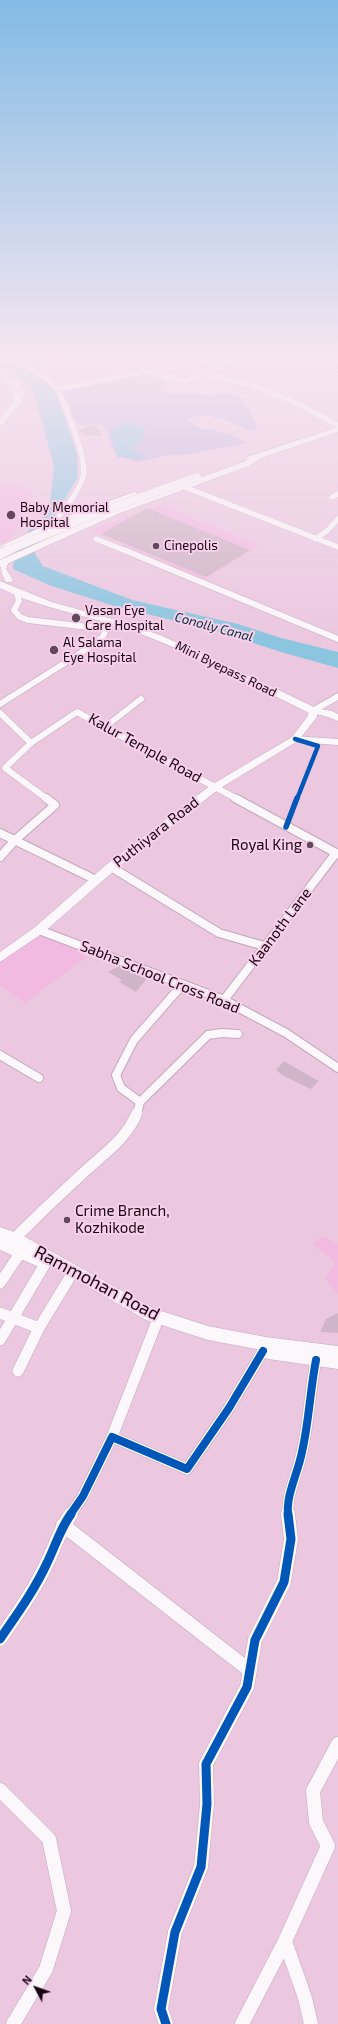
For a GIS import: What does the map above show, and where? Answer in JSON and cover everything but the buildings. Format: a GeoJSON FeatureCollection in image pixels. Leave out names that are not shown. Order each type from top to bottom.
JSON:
{"type":"FeatureCollection","features":[{"type":"Feature","properties":{"kind":"main road"},"geometry":{"type":"LineString","coordinates":[[3,560],[106,509],[270,450]]}},
{"type":"Feature","properties":{"kind":"main road"},"geometry":{"type":"LineString","coordinates":[[0,549],[60,519],[78,515],[272,450]]}},
{"type":"Feature","properties":{"kind":"main road"},"geometry":{"type":"LineString","coordinates":[[3,560],[255,456]]}},
{"type":"Feature","properties":{"kind":"main road"},"geometry":{"type":"LineString","coordinates":[[78,515],[90,516],[91,520],[89,524]]}},
{"type":"Feature","properties":{"kind":"main road"},"geometry":{"type":"LineString","coordinates":[[3,560],[3,581],[137,624],[198,649],[317,708],[338,712]]}},
{"type":"Feature","properties":{"kind":"main road","name":"Mini Byepass Road"},"geometry":{"type":"LineString","coordinates":[[3,581],[17,594],[131,628],[184,648],[338,718]]}},
{"type":"Feature","properties":{"kind":"main road"},"geometry":{"type":"LineString","coordinates":[[317,708],[338,696]]}},
{"type":"Feature","properties":{"kind":"main road","name":"Puthiyara Road"},"geometry":{"type":"LineString","coordinates":[[0,958],[39,930],[111,867],[215,787],[295,739],[317,708]]}},
{"type":"Feature","properties":{"kind":"main road","name":"Rammohan Road"},"geometry":{"type":"LineString","coordinates":[[0,1233],[14,1238],[151,1315],[208,1333],[266,1344],[338,1353]]}},
{"type":"Feature","properties":{"kind":"main road","name":"Rammohan Road"},"geometry":{"type":"LineString","coordinates":[[0,1243],[45,1264],[122,1308],[156,1324],[205,1339],[263,1351],[316,1360],[338,1362]]}},
{"type":"Feature","properties":{"kind":"street"},"geometry":{"type":"LineString","coordinates":[[60,519],[83,476],[80,450]]}},
{"type":"Feature","properties":{"kind":"street"},"geometry":{"type":"LineString","coordinates":[[183,486],[338,547]]}},
{"type":"Feature","properties":{"kind":"street"},"geometry":{"type":"LineString","coordinates":[[332,497],[338,494]]}},
{"type":"Feature","properties":{"kind":"street"},"geometry":{"type":"LineString","coordinates":[[315,539],[328,530],[338,519]]}},
{"type":"Feature","properties":{"kind":"street"},"geometry":{"type":"LineString","coordinates":[[96,539],[337,638]]}},
{"type":"Feature","properties":{"kind":"street"},"geometry":{"type":"LineString","coordinates":[[0,704],[82,652],[104,636],[106,629],[28,620],[20,617],[14,610],[19,601],[17,594]]}},
{"type":"Feature","properties":{"kind":"street"},"geometry":{"type":"LineString","coordinates":[[105,727],[141,699]]}},
{"type":"Feature","properties":{"kind":"street","name":"Kalur Temple Road"},"geometry":{"type":"LineString","coordinates":[[31,743],[78,712],[337,854]]}},
{"type":"Feature","properties":{"kind":"street"},"geometry":{"type":"LineString","coordinates":[[0,713],[31,743],[5,768],[55,805],[15,840],[0,857]]}},
{"type":"Feature","properties":{"kind":"street"},"geometry":{"type":"LineString","coordinates":[[295,739],[338,742]]}},
{"type":"Feature","properties":{"kind":"street"},"geometry":{"type":"LineString","coordinates":[[0,833],[96,880]]}},
{"type":"Feature","properties":{"kind":"street","name":"Kaanoth Lane"},"geometry":{"type":"LineString","coordinates":[[224,1000],[264,946],[337,854]]}},
{"type":"Feature","properties":{"kind":"street"},"geometry":{"type":"LineString","coordinates":[[111,867],[181,909],[197,921],[220,933],[264,946]]}},
{"type":"Feature","properties":{"kind":"street","name":"Sabha School Cross Road"},"geometry":{"type":"LineString","coordinates":[[39,930],[224,1000],[286,1033],[338,1068]]}},
{"type":"Feature","properties":{"kind":"street"},"geometry":{"type":"LineString","coordinates":[[140,1102],[121,1088],[116,1074],[134,1040],[182,985]]}},
{"type":"Feature","properties":{"kind":"street"},"geometry":{"type":"LineString","coordinates":[[14,1238],[78,1176],[116,1145],[138,1115],[140,1102],[208,1035],[222,1033],[238,1034]]}},
{"type":"Feature","properties":{"kind":"street"},"geometry":{"type":"LineString","coordinates":[[0,1055],[39,1078]]}},
{"type":"Feature","properties":{"kind":"street"},"geometry":{"type":"LineString","coordinates":[[0,1283],[21,1252]]}},
{"type":"Feature","properties":{"kind":"street"},"geometry":{"type":"LineString","coordinates":[[0,1340],[45,1264]]}},
{"type":"Feature","properties":{"kind":"street"},"geometry":{"type":"LineString","coordinates":[[18,1371],[39,1328],[70,1278]]}},
{"type":"Feature","properties":{"kind":"street"},"geometry":{"type":"LineString","coordinates":[[0,1313],[39,1328]]}},
{"type":"Feature","properties":{"kind":"street"},"geometry":{"type":"LineString","coordinates":[[0,1639],[31,1594],[47,1563],[63,1525],[83,1496],[112,1437],[156,1324]]}},
{"type":"Feature","properties":{"kind":"street"},"geometry":{"type":"LineString","coordinates":[[112,1437],[187,1469],[229,1408],[263,1351]]}},
{"type":"Feature","properties":{"kind":"street"},"geometry":{"type":"LineString","coordinates":[[166,2024],[161,2009],[175,1932],[201,1867],[207,1804],[206,1764],[247,1687],[255,1640],[284,1582],[291,1539],[287,1505],[302,1454],[309,1419],[310,1390],[316,1360]]}},
{"type":"Feature","properties":{"kind":"street"},"geometry":{"type":"LineString","coordinates":[[63,1525],[249,1670]]}},
{"type":"Feature","properties":{"kind":"street"},"geometry":{"type":"LineString","coordinates":[[242,2024],[285,1941],[328,1846],[316,1822],[313,1791],[338,1744]]}},
{"type":"Feature","properties":{"kind":"street"},"geometry":{"type":"LineString","coordinates":[[0,1790],[49,1839],[64,1911],[46,1968],[13,2024]]}},
{"type":"Feature","properties":{"kind":"street"},"geometry":{"type":"LineString","coordinates":[[285,1941],[305,1998],[311,2024]]}},
{"type":"Feature","properties":{"kind":"shaded area"},"geometry":{"type":"Polygon","coordinates":[[[114,450],[208,450],[189,454],[168,455],[136,462],[117,455],[114,450]]]}},
{"type":"Feature","properties":{"kind":"shaded area","name":"Baby Memorial Hospital"},"geometry":{"type":"Polygon","coordinates":[[[0,481],[35,491],[11,539],[0,544],[0,481]]]}},
{"type":"Feature","properties":{"kind":"shaded area"},"geometry":{"type":"Polygon","coordinates":[[[162,505],[259,545],[204,580],[90,530],[162,505]]]}},
{"type":"Feature","properties":{"kind":"shaded area"},"geometry":{"type":"Polygon","coordinates":[[[41,929],[87,957],[25,1003],[0,986],[0,961],[41,929]]]}},
{"type":"Feature","properties":{"kind":"shaded area"},"geometry":{"type":"Polygon","coordinates":[[[322,1236],[338,1244],[338,1294],[325,1279],[335,1262],[312,1244],[322,1236]]]}},
{"type":"Feature","properties":{"kind":"water","name":"Conolly Canal"},"geometry":{"type":"Polygon","coordinates":[[[50,450],[76,450],[78,477],[39,542],[35,554],[43,566],[132,600],[238,624],[281,638],[338,652],[338,668],[281,652],[213,630],[114,606],[49,585],[13,569],[14,556],[34,522],[49,514],[54,466],[50,450]]]}},
{"type":"Feature","properties":{"kind":"water"},"geometry":{"type":"Polygon","coordinates":[[[115,450],[134,450],[147,459],[117,457],[115,450]]]}},
{"type":"Feature","properties":{"kind":"cycle path"},"geometry":{"type":"LineString","coordinates":[[286,827],[318,746],[295,739]]}},
{"type":"Feature","properties":{"kind":"cycle path"},"geometry":{"type":"LineString","coordinates":[[0,1639],[31,1594],[47,1563],[63,1525],[83,1496],[112,1437],[187,1469],[229,1408],[263,1351]]}},
{"type":"Feature","properties":{"kind":"cycle path"},"geometry":{"type":"LineString","coordinates":[[166,2024],[161,2009],[175,1932],[201,1867],[207,1804],[206,1764],[247,1687],[255,1640],[284,1582],[291,1539],[287,1505],[302,1454],[309,1419],[310,1390],[316,1360]]}},
{"type":"Feature","properties":{"kind":"place","name":"Baby Memorial Hospital"},"geometry":{"type":"Point","coordinates":[11,515]}},
{"type":"Feature","properties":{"kind":"place","name":"Cinepolis"},"geometry":{"type":"Point","coordinates":[156,546]}},
{"type":"Feature","properties":{"kind":"place","name":"Vasan Eye Care Hospital"},"geometry":{"type":"Point","coordinates":[76,618]}},
{"type":"Feature","properties":{"kind":"place","name":"Al Salama Eye Hospital"},"geometry":{"type":"Point","coordinates":[54,650]}},
{"type":"Feature","properties":{"kind":"place","name":"Royal King"},"geometry":{"type":"Point","coordinates":[310,845]}},
{"type":"Feature","properties":{"kind":"place","name":"Crime Branch, Kozhikode"},"geometry":{"type":"Point","coordinates":[67,1220]}}]}
